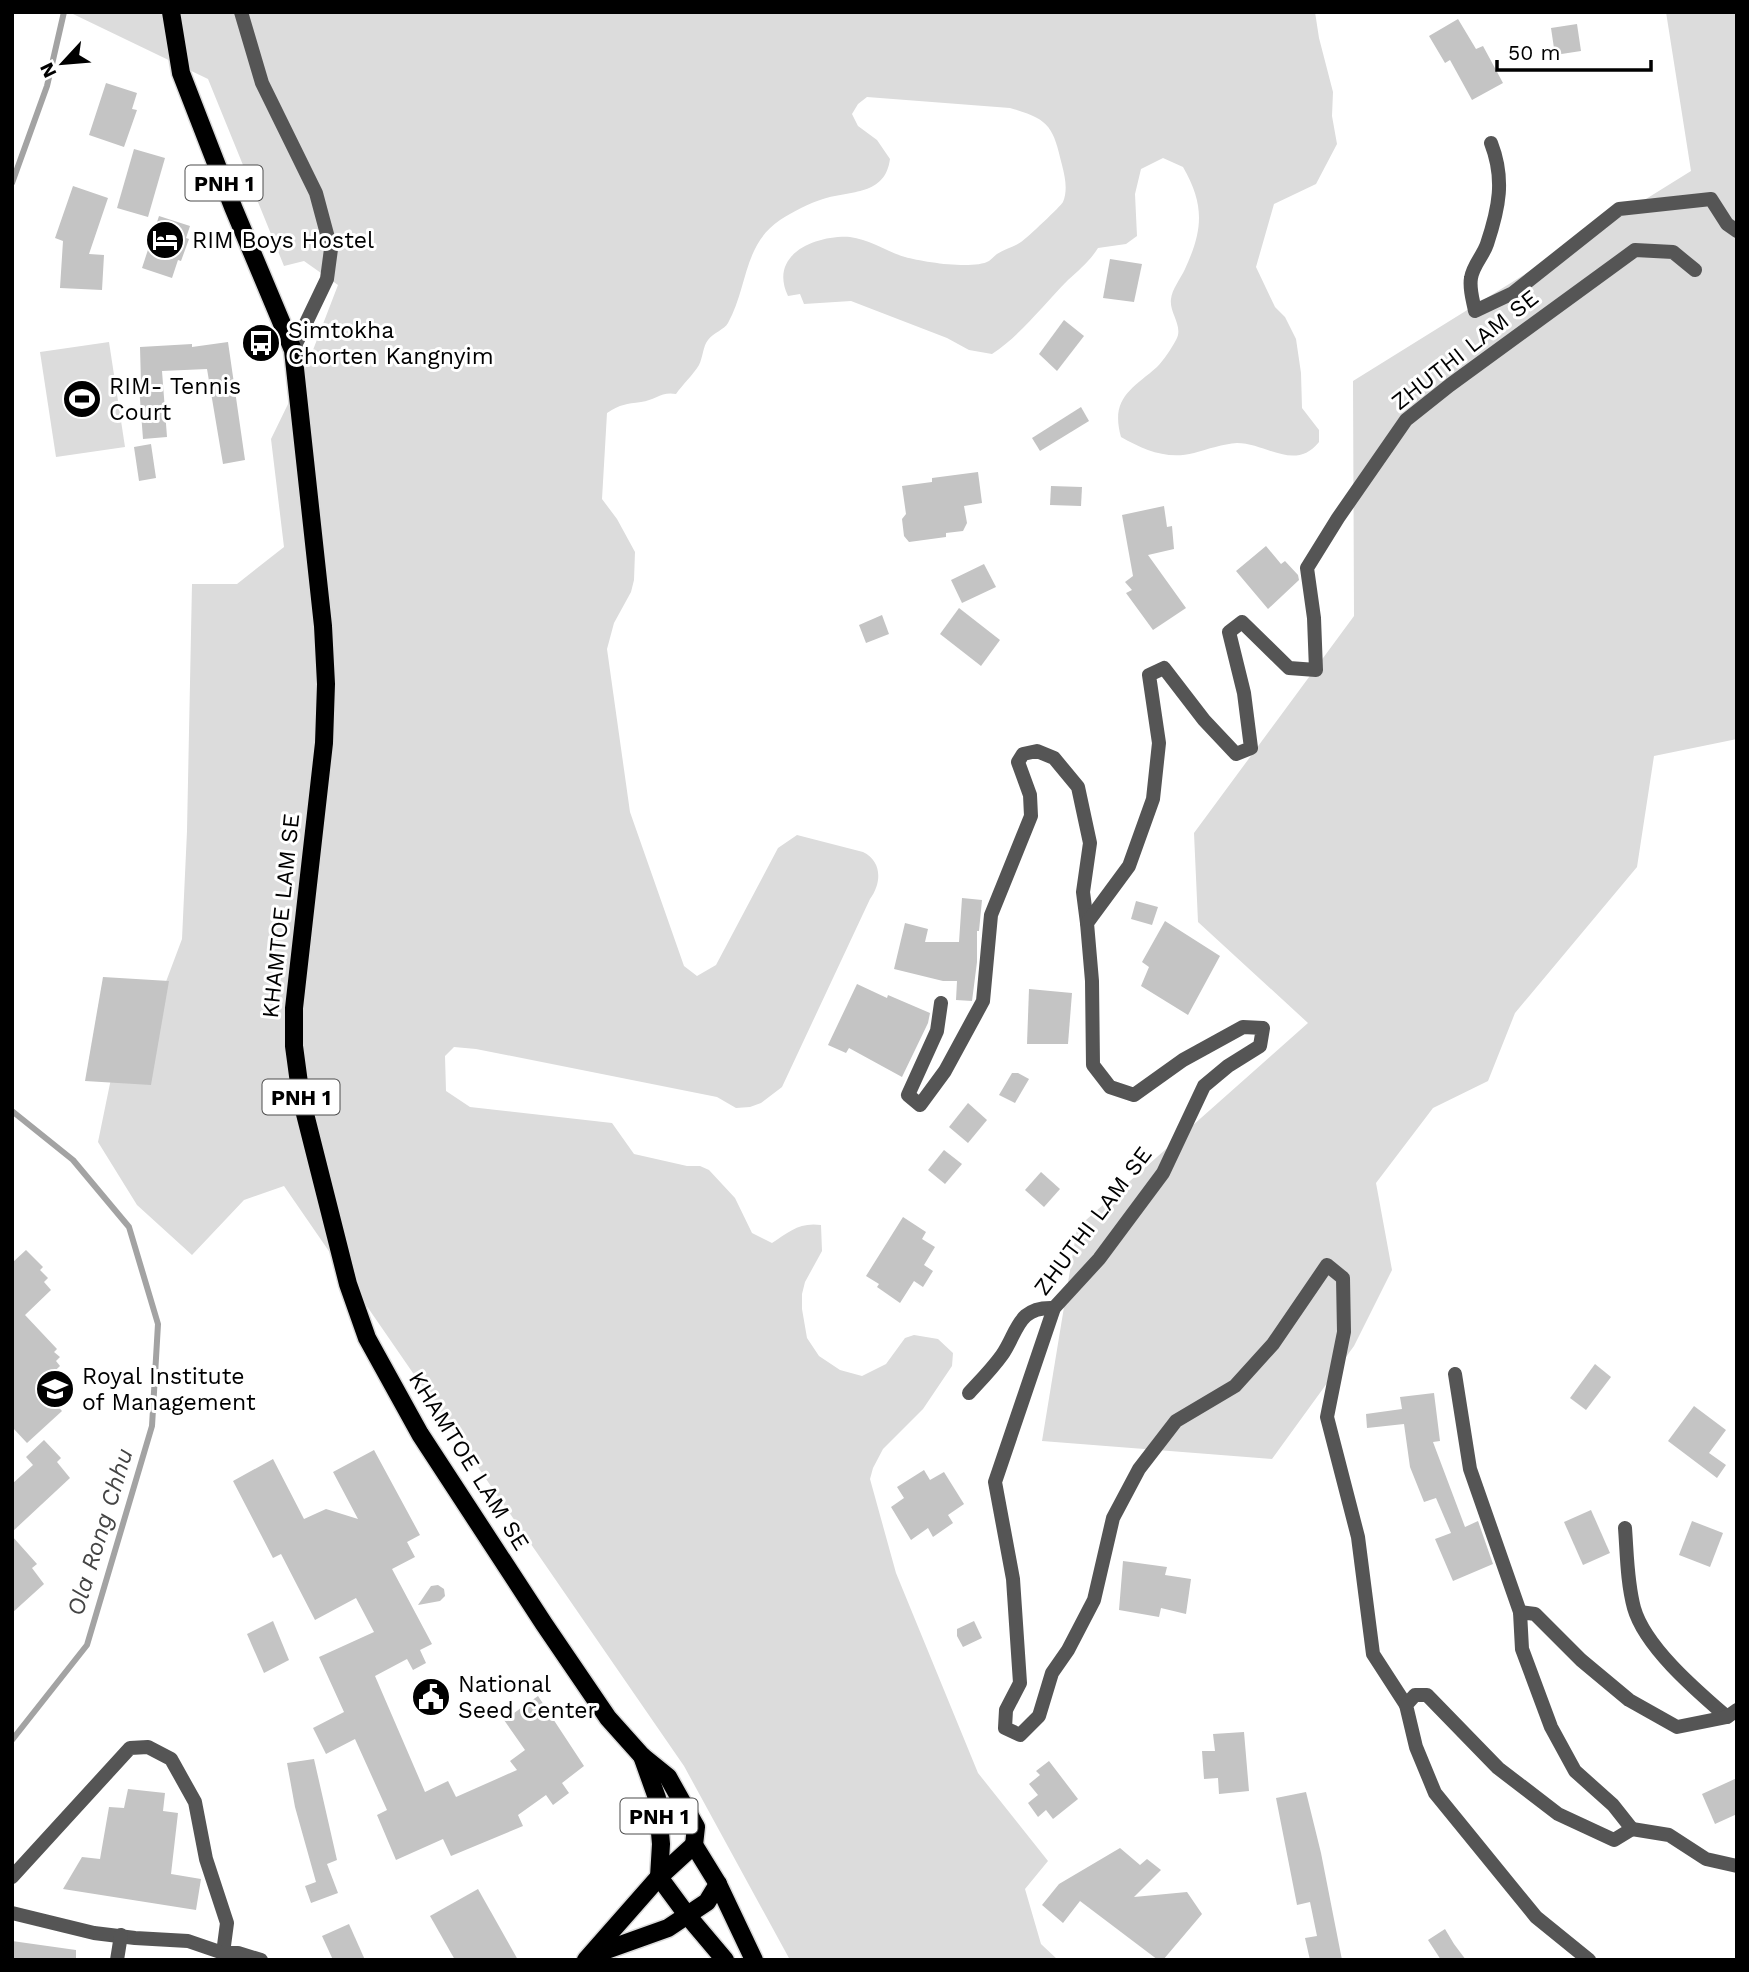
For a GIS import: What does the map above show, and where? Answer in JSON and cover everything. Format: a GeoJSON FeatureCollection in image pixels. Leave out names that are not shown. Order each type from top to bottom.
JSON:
{"type":"FeatureCollection","features":[{"type":"Feature","properties":{"kind":"main road","name":"KHAMTOE LAM SE"},"geometry":{"type":"LineString","coordinates":[[170,12],[181,73],[293,350],[323,626],[326,684],[324,743],[294,1008],[294,1046],[301,1098],[348,1284],[367,1338],[420,1434],[608,1718],[642,1756],[668,1777],[696,1828],[694,1845]]}},
{"type":"Feature","properties":{"kind":"main road","name":"KHAMTOE LAM SE"},"geometry":{"type":"LineString","coordinates":[[642,1756],[657,1798],[661,1844],[659,1877]]}},
{"type":"Feature","properties":{"kind":"main road"},"geometry":{"type":"LineString","coordinates":[[589,1958],[659,1877],[694,1845]]}},
{"type":"Feature","properties":{"kind":"main road","name":"PNH 1"},"geometry":{"type":"LineString","coordinates":[[694,1845],[718,1884]]}},
{"type":"Feature","properties":{"kind":"main road"},"geometry":{"type":"LineString","coordinates":[[659,1877],[725,1960]]}},
{"type":"Feature","properties":{"kind":"main road"},"geometry":{"type":"LineString","coordinates":[[589,1958],[668,1928],[707,1902],[718,1884]]}},
{"type":"Feature","properties":{"kind":"main road"},"geometry":{"type":"LineString","coordinates":[[718,1884],[754,1960]]}},
{"type":"Feature","properties":{"kind":"street"},"geometry":{"type":"LineString","coordinates":[[241,12],[262,83],[316,194],[331,249],[327,279],[293,350]]}},
{"type":"Feature","properties":{"kind":"street"},"geometry":{"type":"LineString","coordinates":[[1490,143],[1497,159],[1500,196],[1486,247],[1476,262],[1471,277],[1475,311],[1513,293],[1619,209],[1711,199],[1727,224],[1737,231]]}},
{"type":"Feature","properties":{"kind":"street","name":"ZHUTHI LAM SE"},"geometry":{"type":"LineString","coordinates":[[1406,1704],[1373,1654],[1358,1538],[1327,1417],[1344,1332],[1343,1278],[1327,1265],[1273,1344],[1235,1386],[1175,1421],[1139,1469],[1113,1518],[1094,1601],[1068,1650],[1052,1673],[1039,1716],[1020,1735],[1006,1728],[1006,1710],[1020,1683],[1013,1579],[995,1482],[1054,1308],[1098,1259],[1163,1173],[1204,1086],[1259,1046],[1263,1028],[1243,1027],[1183,1059],[1134,1095],[1110,1087],[1093,1065],[1092,981],[1087,923],[1129,866],[1153,799],[1159,743],[1149,675],[1164,668],[1204,720],[1236,754],[1251,748],[1244,693],[1229,632],[1242,622],[1289,668],[1316,670],[1314,618],[1307,568],[1406,420],[1635,250],[1673,252],[1695,270]]}},
{"type":"Feature","properties":{"kind":"street"},"geometry":{"type":"LineString","coordinates":[[941,1003],[937,1031],[908,1096],[920,1105],[945,1071],[983,1001],[991,915],[1031,816],[1030,795],[1018,762],[1023,754],[1037,751],[1054,758],[1078,787],[1090,843],[1083,892],[1087,923]]}},
{"type":"Feature","properties":{"kind":"street"},"geometry":{"type":"LineString","coordinates":[[969,1393],[1002,1355],[1020,1318],[1043,1308],[1054,1308]]}},
{"type":"Feature","properties":{"kind":"street"},"geometry":{"type":"LineString","coordinates":[[1455,1374],[1470,1469],[1520,1612],[1522,1649],[1551,1727],[1575,1771],[1613,1805],[1632,1829]]}},
{"type":"Feature","properties":{"kind":"street"},"geometry":{"type":"LineString","coordinates":[[1625,1528],[1630,1588],[1635,1611],[1663,1656],[1685,1680],[1732,1714]]}},
{"type":"Feature","properties":{"kind":"street"},"geometry":{"type":"LineString","coordinates":[[1520,1612],[1535,1614],[1581,1660],[1629,1700],[1677,1727],[1732,1714]]}},
{"type":"Feature","properties":{"kind":"street"},"geometry":{"type":"LineString","coordinates":[[1589,1960],[1536,1917],[1435,1793],[1416,1747],[1406,1704],[1415,1695],[1427,1696],[1498,1768],[1558,1814],[1614,1840],[1632,1829],[1669,1835],[1706,1859],[1737,1866]]}},
{"type":"Feature","properties":{"kind":"street"},"geometry":{"type":"LineString","coordinates":[[12,1877],[130,1748],[148,1747],[171,1759],[195,1802],[206,1859],[227,1923],[225,1956]]}},
{"type":"Feature","properties":{"kind":"street"},"geometry":{"type":"LineString","coordinates":[[12,1913],[94,1933],[188,1941],[225,1956],[238,1953],[261,1960]]}},
{"type":"Feature","properties":{"kind":"street"},"geometry":{"type":"LineString","coordinates":[[117,1960],[121,1935]]}},
{"type":"Feature","properties":{"kind":"shaded area"},"geometry":{"type":"Polygon","coordinates":[[[73,12],[1315,12],[1333,92],[1332,116],[1337,144],[1316,184],[1274,204],[1256,267],[1275,307],[1285,317],[1296,339],[1302,408],[1319,430],[1319,442],[1310,451],[1300,455],[1290,456],[1237,443],[1174,455],[1147,450],[1121,437],[1118,413],[1121,404],[1132,389],[1162,361],[1178,335],[1171,299],[1191,255],[1198,230],[1198,206],[1190,181],[1183,167],[1163,158],[1141,169],[1135,194],[1137,236],[1126,244],[1098,248],[1023,328],[992,354],[969,350],[947,338],[851,301],[804,304],[800,294],[788,296],[784,269],[790,258],[799,250],[823,239],[850,237],[913,259],[948,264],[982,264],[1021,242],[1063,202],[1065,179],[1056,141],[1047,126],[1033,116],[1010,108],[867,97],[858,104],[852,114],[858,126],[877,140],[890,159],[887,171],[874,186],[807,205],[768,230],[753,254],[728,323],[708,340],[699,365],[676,394],[624,405],[607,413],[602,499],[617,519],[635,552],[631,592],[614,623],[607,649],[630,812],[684,966],[697,976],[716,965],[778,848],[797,835],[863,852],[869,856],[878,873],[874,893],[782,1087],[761,1103],[736,1108],[717,1097],[476,1049],[454,1047],[445,1056],[446,1091],[470,1107],[612,1123],[634,1154],[709,1170],[735,1198],[752,1233],[772,1243],[800,1226],[821,1225],[822,1251],[805,1282],[802,1309],[807,1338],[819,1356],[840,1370],[862,1376],[886,1364],[905,1338],[914,1335],[938,1339],[953,1353],[952,1366],[923,1409],[883,1449],[870,1479],[896,1573],[978,1773],[1048,1861],[1025,1889],[1041,1944],[1058,1960],[790,1960],[684,1766],[284,1186],[244,1200],[192,1255],[137,1205],[98,1142],[122,1025],[158,1003],[182,939],[192,584],[237,584],[284,547],[271,439],[308,363],[338,285],[304,261],[284,266],[208,79],[73,12]]]}},
{"type":"Feature","properties":{"kind":"shaded area"},"geometry":{"type":"Polygon","coordinates":[[[1666,12],[1737,12],[1737,739],[1654,756],[1637,867],[1515,1013],[1488,1081],[1433,1108],[1376,1183],[1392,1270],[1354,1346],[1272,1459],[1042,1441],[1077,1228],[1308,1023],[1198,922],[1194,833],[1354,616],[1353,381],[1691,171],[1666,12]]]}},
{"type":"Feature","properties":{"kind":"shaded area","name":"RIM- Tennis Court"},"geometry":{"type":"Polygon","coordinates":[[[109,342],[125,447],[56,457],[40,352],[109,342]]]}},
{"type":"Feature","properties":{"kind":"building"},"geometry":{"type":"Polygon","coordinates":[[[1458,19],[1476,49],[1483,46],[1503,83],[1472,100],[1450,60],[1445,63],[1429,36],[1458,19]]]}},
{"type":"Feature","properties":{"kind":"building"},"geometry":{"type":"Polygon","coordinates":[[[1577,24],[1581,51],[1555,55],[1551,28],[1577,24]]]}},
{"type":"Feature","properties":{"kind":"building"},"geometry":{"type":"Polygon","coordinates":[[[106,83],[137,93],[132,109],[137,110],[124,147],[89,135],[106,83]]]}},
{"type":"Feature","properties":{"kind":"building"},"geometry":{"type":"Polygon","coordinates":[[[134,149],[165,158],[148,217],[117,208],[134,149]]]}},
{"type":"Feature","properties":{"kind":"building"},"geometry":{"type":"Polygon","coordinates":[[[73,186],[108,198],[89,254],[104,255],[102,290],[60,288],[63,241],[55,238],[73,186]]]}},
{"type":"Feature","properties":{"kind":"building"},"geometry":{"type":"Polygon","coordinates":[[[159,216],[190,226],[186,238],[189,239],[172,278],[142,268],[159,216]]]}},
{"type":"Feature","properties":{"kind":"building"},"geometry":{"type":"Polygon","coordinates":[[[1110,259],[1142,264],[1134,302],[1103,298],[1110,259]]]}},
{"type":"Feature","properties":{"kind":"building"},"geometry":{"type":"Polygon","coordinates":[[[1064,320],[1084,336],[1057,371],[1039,354],[1064,320]]]}},
{"type":"Feature","properties":{"kind":"building"},"geometry":{"type":"Polygon","coordinates":[[[228,342],[245,460],[223,464],[207,369],[162,371],[167,437],[143,439],[139,386],[140,347],[192,344],[192,347],[228,342]]]}},
{"type":"Feature","properties":{"kind":"building"},"geometry":{"type":"Polygon","coordinates":[[[1081,407],[1089,421],[1040,451],[1032,438],[1081,407]]]}},
{"type":"Feature","properties":{"kind":"building"},"geometry":{"type":"Polygon","coordinates":[[[151,444],[156,478],[139,481],[134,447],[151,444]]]}},
{"type":"Feature","properties":{"kind":"building"},"geometry":{"type":"Polygon","coordinates":[[[978,472],[982,503],[964,506],[967,523],[963,531],[946,533],[946,537],[909,542],[904,536],[902,519],[906,514],[902,486],[932,482],[932,478],[978,472]]]}},
{"type":"Feature","properties":{"kind":"building"},"geometry":{"type":"Polygon","coordinates":[[[1051,486],[1082,487],[1081,506],[1050,505],[1051,486]]]}},
{"type":"Feature","properties":{"kind":"building"},"geometry":{"type":"Polygon","coordinates":[[[1164,506],[1167,527],[1172,526],[1174,549],[1148,555],[1186,608],[1153,630],[1126,593],[1132,590],[1125,582],[1133,576],[1122,515],[1164,506]]]}},
{"type":"Feature","properties":{"kind":"building"},"geometry":{"type":"Polygon","coordinates":[[[1266,546],[1281,564],[1285,561],[1298,575],[1299,580],[1268,609],[1236,571],[1266,546]]]}},
{"type":"Feature","properties":{"kind":"building"},"geometry":{"type":"Polygon","coordinates":[[[984,564],[996,587],[962,603],[951,580],[984,564]]]}},
{"type":"Feature","properties":{"kind":"building"},"geometry":{"type":"Polygon","coordinates":[[[959,608],[1000,640],[981,666],[940,634],[959,608]]]}},
{"type":"Feature","properties":{"kind":"building"},"geometry":{"type":"Polygon","coordinates":[[[882,615],[889,634],[866,643],[859,625],[882,615]]]}},
{"type":"Feature","properties":{"kind":"building"},"geometry":{"type":"Polygon","coordinates":[[[962,898],[982,900],[972,1001],[956,1000],[957,981],[943,981],[894,969],[905,923],[928,929],[925,942],[959,942],[962,898]]]}},
{"type":"Feature","properties":{"kind":"building"},"geometry":{"type":"Polygon","coordinates":[[[1136,901],[1158,907],[1152,925],[1131,919],[1136,901]]]}},
{"type":"Feature","properties":{"kind":"building"},"geometry":{"type":"Polygon","coordinates":[[[1165,921],[1220,956],[1188,1015],[1141,986],[1149,967],[1142,962],[1165,921]]]}},
{"type":"Feature","properties":{"kind":"building"},"geometry":{"type":"Polygon","coordinates":[[[103,977],[169,981],[151,1085],[85,1081],[103,977]]]}},
{"type":"Feature","properties":{"kind":"building"},"geometry":{"type":"Polygon","coordinates":[[[857,984],[930,1013],[928,1023],[902,1077],[849,1048],[846,1053],[828,1045],[857,984]]]}},
{"type":"Feature","properties":{"kind":"building"},"geometry":{"type":"Polygon","coordinates":[[[1029,989],[1072,993],[1068,1044],[1027,1044],[1029,989]]]}},
{"type":"Feature","properties":{"kind":"building"},"geometry":{"type":"Polygon","coordinates":[[[1012,1073],[1029,1079],[1015,1103],[999,1095],[1012,1073]]]}},
{"type":"Feature","properties":{"kind":"building"},"geometry":{"type":"Polygon","coordinates":[[[968,1103],[987,1120],[968,1143],[949,1127],[968,1103]]]}},
{"type":"Feature","properties":{"kind":"building"},"geometry":{"type":"Polygon","coordinates":[[[944,1150],[962,1164],[945,1184],[928,1170],[944,1150]]]}},
{"type":"Feature","properties":{"kind":"building"},"geometry":{"type":"Polygon","coordinates":[[[1041,1172],[1060,1189],[1044,1207],[1025,1190],[1041,1172]]]}},
{"type":"Feature","properties":{"kind":"building"},"geometry":{"type":"Polygon","coordinates":[[[903,1217],[926,1232],[922,1239],[935,1247],[924,1265],[933,1271],[923,1287],[914,1281],[900,1303],[866,1276],[903,1217]]]}},
{"type":"Feature","properties":{"kind":"building"},"geometry":{"type":"Polygon","coordinates":[[[26,1250],[43,1267],[40,1270],[48,1278],[44,1282],[51,1290],[25,1315],[57,1349],[54,1352],[60,1357],[56,1361],[60,1366],[39,1386],[62,1411],[27,1443],[12,1427],[12,1263],[26,1250]]]}},
{"type":"Feature","properties":{"kind":"building"},"geometry":{"type":"Polygon","coordinates":[[[1595,1364],[1611,1377],[1586,1410],[1570,1398],[1595,1364]]]}},
{"type":"Feature","properties":{"kind":"building"},"geometry":{"type":"Polygon","coordinates":[[[1434,1393],[1440,1441],[1433,1442],[1465,1527],[1478,1521],[1493,1564],[1453,1581],[1435,1539],[1451,1533],[1436,1498],[1424,1502],[1410,1467],[1404,1424],[1367,1428],[1366,1414],[1402,1409],[1400,1397],[1434,1393]]]}},
{"type":"Feature","properties":{"kind":"building"},"geometry":{"type":"Polygon","coordinates":[[[1694,1406],[1726,1430],[1709,1453],[1726,1465],[1717,1478],[1668,1441],[1694,1406]]]}},
{"type":"Feature","properties":{"kind":"building"},"geometry":{"type":"Polygon","coordinates":[[[44,1440],[61,1458],[57,1462],[70,1478],[12,1532],[12,1484],[33,1465],[26,1457],[44,1440]]]}},
{"type":"Feature","properties":{"kind":"building"},"geometry":{"type":"Polygon","coordinates":[[[374,1450],[420,1535],[407,1542],[415,1557],[392,1569],[432,1644],[420,1650],[426,1663],[413,1670],[407,1659],[375,1676],[425,1792],[448,1781],[456,1797],[517,1770],[510,1761],[525,1750],[504,1720],[538,1696],[584,1766],[562,1783],[569,1793],[553,1805],[546,1795],[518,1815],[523,1826],[451,1856],[443,1839],[396,1860],[377,1815],[387,1810],[355,1739],[326,1754],[313,1728],[344,1712],[319,1657],[374,1632],[356,1598],[315,1620],[281,1554],[273,1558],[233,1481],[273,1459],[304,1519],[326,1509],[358,1519],[333,1472],[374,1450]]]}},
{"type":"Feature","properties":{"kind":"building"},"geometry":{"type":"Polygon","coordinates":[[[924,1470],[930,1480],[944,1472],[964,1504],[948,1515],[953,1523],[933,1537],[928,1528],[911,1540],[891,1507],[904,1498],[897,1487],[924,1470]]]}},
{"type":"Feature","properties":{"kind":"building"},"geometry":{"type":"Polygon","coordinates":[[[1591,1510],[1610,1553],[1583,1565],[1564,1522],[1591,1510]]]}},
{"type":"Feature","properties":{"kind":"building"},"geometry":{"type":"Polygon","coordinates":[[[1692,1521],[1723,1533],[1710,1567],[1679,1555],[1692,1521]]]}},
{"type":"Feature","properties":{"kind":"building"},"geometry":{"type":"Polygon","coordinates":[[[12,1536],[37,1564],[32,1568],[44,1584],[12,1613],[12,1536]]]}},
{"type":"Feature","properties":{"kind":"building"},"geometry":{"type":"Polygon","coordinates":[[[1123,1561],[1167,1567],[1165,1575],[1191,1579],[1186,1614],[1161,1608],[1159,1617],[1119,1610],[1123,1561]]]}},
{"type":"Feature","properties":{"kind":"building"},"geometry":{"type":"Polygon","coordinates":[[[438,1585],[444,1589],[445,1596],[440,1601],[418,1605],[431,1586],[438,1585]]]}},
{"type":"Feature","properties":{"kind":"building"},"geometry":{"type":"Polygon","coordinates":[[[273,1621],[289,1660],[264,1673],[247,1634],[273,1621]]]}},
{"type":"Feature","properties":{"kind":"building"},"geometry":{"type":"Polygon","coordinates":[[[974,1621],[982,1638],[963,1647],[957,1636],[957,1629],[974,1621]]]}},
{"type":"Feature","properties":{"kind":"building"},"geometry":{"type":"Polygon","coordinates":[[[1244,1732],[1249,1791],[1219,1794],[1218,1778],[1204,1779],[1202,1751],[1215,1751],[1213,1734],[1244,1732]]]}},
{"type":"Feature","properties":{"kind":"building"},"geometry":{"type":"Polygon","coordinates":[[[314,1759],[337,1860],[327,1864],[338,1893],[311,1903],[305,1886],[316,1882],[295,1807],[287,1763],[314,1759]]]}},
{"type":"Feature","properties":{"kind":"building"},"geometry":{"type":"Polygon","coordinates":[[[1049,1761],[1078,1799],[1053,1819],[1046,1810],[1038,1817],[1028,1803],[1038,1795],[1029,1784],[1040,1775],[1036,1771],[1049,1761]]]}},
{"type":"Feature","properties":{"kind":"building"},"geometry":{"type":"Polygon","coordinates":[[[1737,1778],[1737,1814],[1715,1824],[1702,1794],[1737,1778]]]}},
{"type":"Feature","properties":{"kind":"building"},"geometry":{"type":"Polygon","coordinates":[[[128,1789],[165,1793],[163,1811],[178,1813],[171,1874],[201,1879],[196,1910],[63,1889],[82,1857],[100,1859],[109,1807],[124,1808],[128,1789]]]}},
{"type":"Feature","properties":{"kind":"building"},"geometry":{"type":"Polygon","coordinates":[[[1306,1792],[1342,1960],[1310,1960],[1305,1938],[1317,1936],[1310,1902],[1297,1905],[1276,1798],[1306,1792]]]}},
{"type":"Feature","properties":{"kind":"building"},"geometry":{"type":"Polygon","coordinates":[[[1120,1848],[1140,1865],[1147,1859],[1161,1870],[1134,1897],[1187,1892],[1202,1914],[1163,1960],[1158,1960],[1080,1901],[1063,1923],[1042,1905],[1059,1884],[1120,1848]]]}},
{"type":"Feature","properties":{"kind":"building"},"geometry":{"type":"Polygon","coordinates":[[[478,1889],[518,1960],[455,1960],[430,1916],[478,1889]]]}},
{"type":"Feature","properties":{"kind":"building"},"geometry":{"type":"Polygon","coordinates":[[[349,1924],[365,1960],[333,1960],[322,1936],[349,1924]]]}},
{"type":"Feature","properties":{"kind":"building"},"geometry":{"type":"Polygon","coordinates":[[[1445,1929],[1466,1960],[1441,1960],[1428,1940],[1445,1929]]]}},
{"type":"Feature","properties":{"kind":"building"},"geometry":{"type":"Polygon","coordinates":[[[12,1941],[76,1950],[76,1960],[12,1960],[12,1941]]]}},
{"type":"Feature","properties":{"kind":"waterway","name":"Ola Rong Chhu"},"geometry":{"type":"LineString","coordinates":[[12,183],[47,86],[64,12]]}},
{"type":"Feature","properties":{"kind":"waterway","name":"Ola Rong Chhu"},"geometry":{"type":"LineString","coordinates":[[12,1111],[73,1160],[129,1227],[158,1324],[152,1426],[87,1645],[12,1740]]}},
{"type":"Feature","properties":{"kind":"place","name":"RIM Boys Hostel"},"geometry":{"type":"Point","coordinates":[165,240]}},
{"type":"Feature","properties":{"kind":"place","name":"Simtokha Chorten Kangnyim"},"geometry":{"type":"Point","coordinates":[261,343]}},
{"type":"Feature","properties":{"kind":"place","name":"RIM- Tennis Court"},"geometry":{"type":"Point","coordinates":[82,399]}},
{"type":"Feature","properties":{"kind":"place","name":"Royal Institute of Management"},"geometry":{"type":"Point","coordinates":[55,1389]}},
{"type":"Feature","properties":{"kind":"place","name":"National Seed Center"},"geometry":{"type":"Point","coordinates":[431,1697]}}]}
